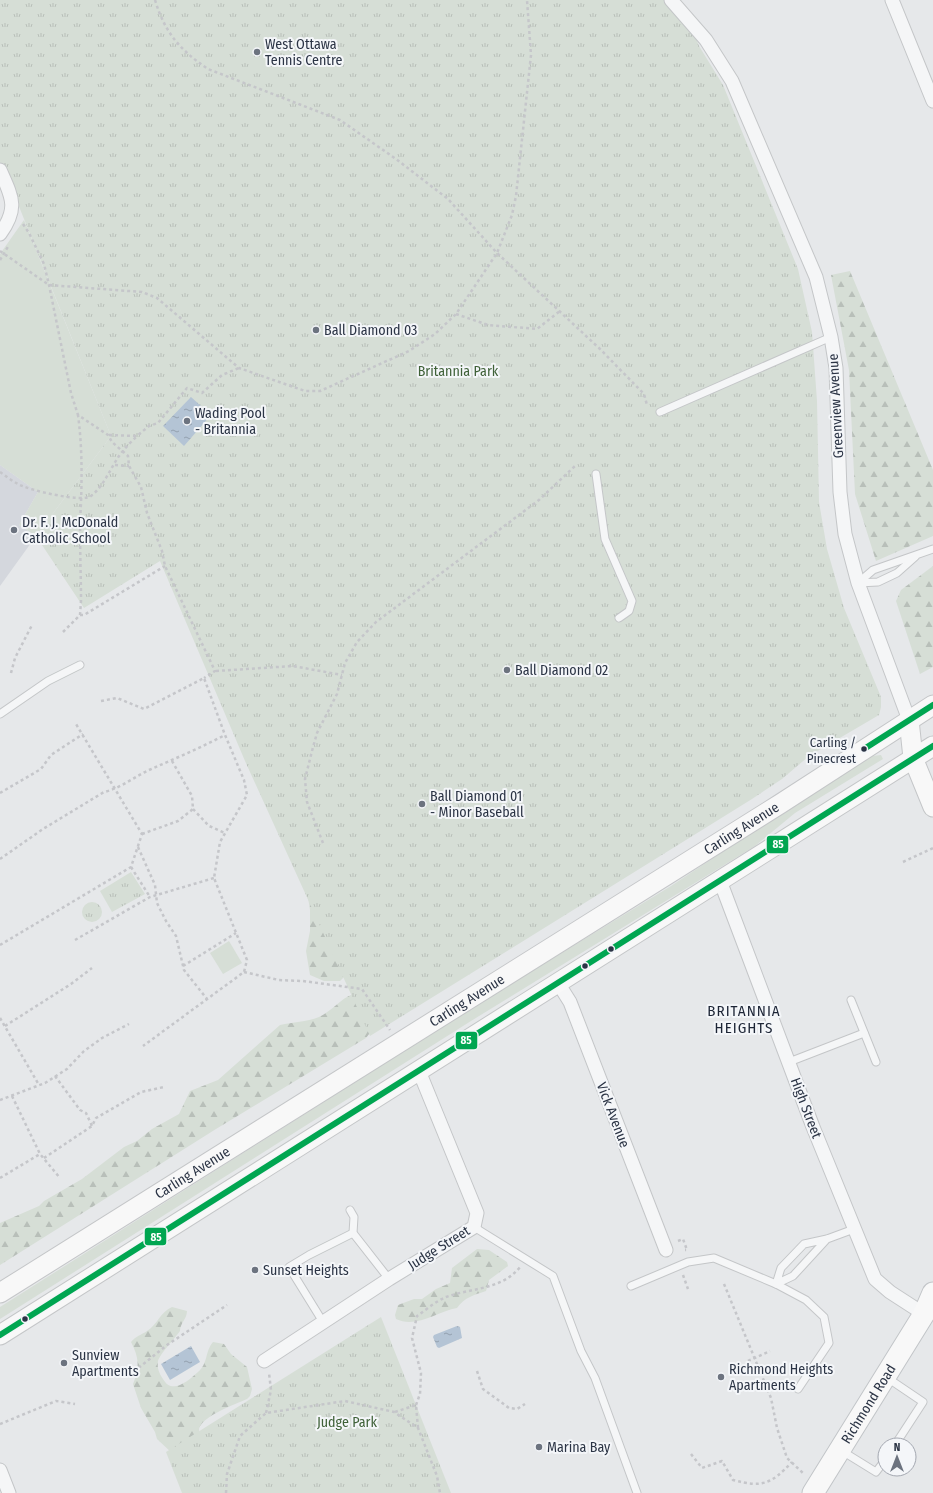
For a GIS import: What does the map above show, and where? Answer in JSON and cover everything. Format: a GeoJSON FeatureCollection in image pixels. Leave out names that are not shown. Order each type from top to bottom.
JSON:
{"type":"FeatureCollection","features":[{"type":"Feature","properties":{"kind":"main road","name":"Carling Avenue"},"geometry":{"type":"LineString","coordinates":[[0,1293],[780,804],[933,705]]}},
{"type":"Feature","properties":{"kind":"main road"},"geometry":{"type":"LineString","coordinates":[[0,1335],[558,983],[719,878],[933,747],[909,720]]}},
{"type":"Feature","properties":{"kind":"main road"},"geometry":{"type":"LineString","coordinates":[[909,720],[913,758],[933,807]]}},
{"type":"Feature","properties":{"kind":"main road","name":"Richmond Road"},"geometry":{"type":"LineString","coordinates":[[810,1484],[840,1450],[928,1308],[933,1293]]}},
{"type":"Feature","properties":{"kind":"street","name":"Greenview Avenue"},"geometry":{"type":"LineString","coordinates":[[671,0],[706,40],[738,94],[812,265],[820,290],[830,338],[837,384],[840,492],[846,542],[858,583],[909,720]]}},
{"type":"Feature","properties":{"kind":"street"},"geometry":{"type":"LineString","coordinates":[[892,0],[933,101]]}},
{"type":"Feature","properties":{"kind":"street"},"geometry":{"type":"LineString","coordinates":[[0,170],[13,203],[8,223],[0,234]]}},
{"type":"Feature","properties":{"kind":"street","name":"High Street"},"geometry":{"type":"LineString","coordinates":[[719,878],[789,1062],[875,1279],[890,1292],[928,1308]]}},
{"type":"Feature","properties":{"kind":"street","name":"Vick Avenue"},"geometry":{"type":"LineString","coordinates":[[558,983],[570,1002],[666,1250]]}},
{"type":"Feature","properties":{"kind":"street","name":"Judge Street"},"geometry":{"type":"LineString","coordinates":[[264,1361],[389,1279],[474,1227],[477,1213],[419,1071]]}},
{"type":"Feature","properties":{"kind":"street"},"geometry":{"type":"LineString","coordinates":[[0,1470],[9,1493]]}},
{"type":"Feature","properties":{"kind":"lane"},"geometry":{"type":"LineString","coordinates":[[660,412],[830,338]]}},
{"type":"Feature","properties":{"kind":"lane"},"geometry":{"type":"LineString","coordinates":[[596,474],[605,539],[632,601],[629,611],[619,618]]}},
{"type":"Feature","properties":{"kind":"lane"},"geometry":{"type":"LineString","coordinates":[[858,583],[873,570],[917,556],[933,549]]}},
{"type":"Feature","properties":{"kind":"lane"},"geometry":{"type":"LineString","coordinates":[[858,583],[878,582],[898,573],[917,556]]}},
{"type":"Feature","properties":{"kind":"lane"},"geometry":{"type":"LineString","coordinates":[[0,714],[48,681],[80,665]]}},
{"type":"Feature","properties":{"kind":"lane"},"geometry":{"type":"LineString","coordinates":[[851,1000],[876,1062]]}},
{"type":"Feature","properties":{"kind":"lane"},"geometry":{"type":"LineString","coordinates":[[789,1062],[864,1033]]}},
{"type":"Feature","properties":{"kind":"lane"},"geometry":{"type":"LineString","coordinates":[[350,1210],[354,1217],[353,1233],[389,1279]]}},
{"type":"Feature","properties":{"kind":"lane"},"geometry":{"type":"LineString","coordinates":[[474,1227],[553,1276],[581,1351],[595,1378],[637,1493]]}},
{"type":"Feature","properties":{"kind":"lane"},"geometry":{"type":"LineString","coordinates":[[776,1284],[781,1268],[804,1244],[827,1239],[854,1229]]}},
{"type":"Feature","properties":{"kind":"lane"},"geometry":{"type":"LineString","coordinates":[[323,1322],[289,1267],[309,1255],[353,1233]]}},
{"type":"Feature","properties":{"kind":"lane"},"geometry":{"type":"LineString","coordinates":[[776,1284],[793,1276],[827,1239]]}},
{"type":"Feature","properties":{"kind":"lane"},"geometry":{"type":"LineString","coordinates":[[631,1286],[688,1262],[714,1258],[776,1284],[806,1300],[824,1317],[829,1343],[798,1389]]}},
{"type":"Feature","properties":{"kind":"lane"},"geometry":{"type":"LineString","coordinates":[[885,1376],[923,1402],[900,1437]]}},
{"type":"Feature","properties":{"kind":"lane"},"geometry":{"type":"LineString","coordinates":[[840,1450],[876,1472],[877,1471]]}},
{"type":"Feature","properties":{"kind":"path"},"geometry":{"type":"LineString","coordinates":[[155,0],[160,17],[173,39],[190,57],[208,69],[340,120],[358,131],[448,199],[497,253],[600,349],[644,394],[647,405]]}},
{"type":"Feature","properties":{"kind":"path"},"geometry":{"type":"LineString","coordinates":[[0,251],[50,285],[142,292],[157,298],[239,368],[304,391],[320,391],[409,350],[435,334],[456,314],[497,253],[512,215],[516,196],[531,55],[527,0]]}},
{"type":"Feature","properties":{"kind":"path"},"geometry":{"type":"LineString","coordinates":[[23,224],[44,264],[50,285],[71,393],[78,415],[82,448],[80,615],[63,632]]}},
{"type":"Feature","properties":{"kind":"path"},"geometry":{"type":"LineString","coordinates":[[456,314],[488,326],[537,329],[560,311]]}},
{"type":"Feature","properties":{"kind":"path"},"geometry":{"type":"LineString","coordinates":[[0,472],[19,485],[81,499],[91,496],[115,465],[122,452],[149,426],[158,423],[187,388],[202,393],[222,375],[239,368]]}},
{"type":"Feature","properties":{"kind":"path"},"geometry":{"type":"LineString","coordinates":[[78,415],[108,435],[112,442],[128,456],[129,466],[141,487],[147,513],[162,551],[165,566],[215,671]]}},
{"type":"Feature","properties":{"kind":"path"},"geometry":{"type":"LineString","coordinates":[[108,435],[137,436]]}},
{"type":"Feature","properties":{"kind":"path"},"geometry":{"type":"LineString","coordinates":[[115,465],[129,466]]}},
{"type":"Feature","properties":{"kind":"path"},"geometry":{"type":"LineString","coordinates":[[323,843],[307,802],[305,779],[317,733],[337,694],[345,664],[357,642],[376,622],[539,500],[576,465]]}},
{"type":"Feature","properties":{"kind":"path"},"geometry":{"type":"LineString","coordinates":[[80,615],[84,616],[165,566]]}},
{"type":"Feature","properties":{"kind":"path"},"geometry":{"type":"LineString","coordinates":[[11,673],[16,658],[32,625]]}},
{"type":"Feature","properties":{"kind":"path"},"geometry":{"type":"LineString","coordinates":[[102,701],[117,698],[144,709],[215,671],[293,666],[342,675]]}},
{"type":"Feature","properties":{"kind":"path"},"geometry":{"type":"LineString","coordinates":[[143,1046],[244,972],[247,960],[214,878],[220,842],[247,795],[244,780],[225,735],[204,678]]}},
{"type":"Feature","properties":{"kind":"path"},"geometry":{"type":"LineString","coordinates":[[0,945],[131,867],[142,834],[76,724]]}},
{"type":"Feature","properties":{"kind":"path"},"geometry":{"type":"LineString","coordinates":[[0,793],[41,769],[52,755],[83,734]]}},
{"type":"Feature","properties":{"kind":"path"},"geometry":{"type":"LineString","coordinates":[[0,859],[43,829],[104,792],[116,789],[148,771],[225,735]]}},
{"type":"Feature","properties":{"kind":"path"},"geometry":{"type":"LineString","coordinates":[[172,761],[192,796],[193,810],[209,826],[225,833]]}},
{"type":"Feature","properties":{"kind":"path"},"geometry":{"type":"LineString","coordinates":[[142,834],[178,821],[193,810]]}},
{"type":"Feature","properties":{"kind":"path"},"geometry":{"type":"LineString","coordinates":[[138,846],[155,885],[157,903],[176,936],[184,970],[207,999]]}},
{"type":"Feature","properties":{"kind":"path"},"geometry":{"type":"LineString","coordinates":[[903,862],[933,848]]}},
{"type":"Feature","properties":{"kind":"path"},"geometry":{"type":"LineString","coordinates":[[131,867],[150,896]]}},
{"type":"Feature","properties":{"kind":"path"},"geometry":{"type":"LineString","coordinates":[[74,940],[150,896],[214,878]]}},
{"type":"Feature","properties":{"kind":"path"},"geometry":{"type":"LineString","coordinates":[[183,966],[236,933]]}},
{"type":"Feature","properties":{"kind":"path"},"geometry":{"type":"LineString","coordinates":[[5,1026],[71,984],[92,968]]}},
{"type":"Feature","properties":{"kind":"path"},"geometry":{"type":"LineString","coordinates":[[244,972],[279,980],[303,981],[362,989],[390,1030]]}},
{"type":"Feature","properties":{"kind":"path"},"geometry":{"type":"LineString","coordinates":[[0,1018],[39,1085]]}},
{"type":"Feature","properties":{"kind":"path"},"geometry":{"type":"LineString","coordinates":[[0,1100],[39,1085],[67,1069],[84,1052],[129,1024]]}},
{"type":"Feature","properties":{"kind":"path"},"geometry":{"type":"LineString","coordinates":[[55,1076],[80,1110],[86,1113],[92,1126]]}},
{"type":"Feature","properties":{"kind":"path"},"geometry":{"type":"LineString","coordinates":[[44,1158],[92,1126],[96,1118],[141,1092],[164,1087]]}},
{"type":"Feature","properties":{"kind":"path"},"geometry":{"type":"LineString","coordinates":[[12,1096],[40,1154],[60,1178]]}},
{"type":"Feature","properties":{"kind":"path"},"geometry":{"type":"LineString","coordinates":[[0,1178],[40,1154]]}},
{"type":"Feature","properties":{"kind":"path"},"geometry":{"type":"LineString","coordinates":[[440,1493],[437,1476],[418,1428],[416,1404],[420,1394],[421,1373],[412,1338],[417,1316],[444,1298],[491,1286],[515,1273],[526,1258]]}},
{"type":"Feature","properties":{"kind":"path"},"geometry":{"type":"LineString","coordinates":[[724,1284],[771,1398],[787,1458],[810,1484]]}},
{"type":"Feature","properties":{"kind":"path"},"geometry":{"type":"LineString","coordinates":[[123,1372],[131,1374],[167,1345],[227,1305]]}},
{"type":"Feature","properties":{"kind":"path"},"geometry":{"type":"LineString","coordinates":[[748,1361],[770,1351]]}},
{"type":"Feature","properties":{"kind":"path"},"geometry":{"type":"LineString","coordinates":[[264,1361],[270,1374],[271,1390],[266,1414]]}},
{"type":"Feature","properties":{"kind":"path"},"geometry":{"type":"LineString","coordinates":[[477,1371],[483,1390],[509,1408],[517,1409],[525,1404]]}},
{"type":"Feature","properties":{"kind":"path"},"geometry":{"type":"LineString","coordinates":[[0,1424],[56,1401],[75,1404]]}},
{"type":"Feature","properties":{"kind":"path"},"geometry":{"type":"LineString","coordinates":[[226,1493],[227,1474],[240,1436],[266,1414],[345,1401],[394,1412],[418,1428]]}},
{"type":"Feature","properties":{"kind":"path"},"geometry":{"type":"LineString","coordinates":[[394,1412],[416,1404]]}},
{"type":"Feature","properties":{"kind":"path"},"geometry":{"type":"LineString","coordinates":[[691,1454],[702,1468],[722,1461],[733,1480],[748,1484],[767,1483],[781,1473],[792,1462]]}},
{"type":"Feature","properties":{"kind":"shaded area","name":"Dr. F. J. McDonald Catholic School"},"geometry":{"type":"Polygon","coordinates":[[[0,465],[38,492],[19,525],[36,536],[0,586],[0,465]]]}},
{"type":"Feature","properties":{"kind":"green space","name":"Britannia Park"},"geometry":{"type":"Polygon","coordinates":[[[0,0],[681,0],[699,46],[723,85],[798,269],[812,332],[817,401],[819,502],[827,549],[844,608],[881,697],[879,715],[809,756],[782,779],[752,799],[370,1036],[245,761],[160,561],[84,608],[36,536],[111,436],[20,209],[0,164],[0,0]]]}},
{"type":"Feature","properties":{"kind":"green space"},"geometry":{"type":"Polygon","coordinates":[[[24,220],[111,436],[36,536],[19,525],[38,492],[0,465],[0,254],[24,220]]]}},
{"type":"Feature","properties":{"kind":"green space"},"geometry":{"type":"Polygon","coordinates":[[[850,271],[933,470],[933,536],[876,561],[855,494],[849,370],[831,275],[850,271]]]}},
{"type":"Feature","properties":{"kind":"green space"},"geometry":{"type":"Polygon","coordinates":[[[933,566],[933,667],[920,674],[896,601],[901,590],[933,566]]]}},
{"type":"Feature","properties":{"kind":"green space"},"geometry":{"type":"Polygon","coordinates":[[[881,755],[883,759],[795,813],[755,846],[471,1021],[0,1319],[0,1307],[480,1003],[671,886],[851,767],[872,756],[881,755]]]}},
{"type":"Feature","properties":{"kind":"green space"},"geometry":{"type":"Polygon","coordinates":[[[131,872],[145,894],[112,912],[100,891],[131,872]]]}},
{"type":"Feature","properties":{"kind":"green space"},"geometry":{"type":"Polygon","coordinates":[[[307,891],[346,975],[340,981],[324,981],[310,975],[306,951],[310,931],[310,910],[307,891]]]}},
{"type":"Feature","properties":{"kind":"green space"},"geometry":{"type":"Polygon","coordinates":[[[88,902],[96,902],[102,908],[102,916],[96,922],[88,922],[82,916],[82,908],[88,902]]]}},
{"type":"Feature","properties":{"kind":"green space"},"geometry":{"type":"Polygon","coordinates":[[[229,941],[242,963],[223,974],[210,953],[229,941]]]}},
{"type":"Feature","properties":{"kind":"green space"},"geometry":{"type":"Polygon","coordinates":[[[353,994],[376,1025],[366,1038],[216,1129],[0,1265],[0,1223],[39,1206],[44,1201],[82,1179],[124,1147],[137,1141],[152,1129],[179,1114],[190,1091],[218,1080],[280,1025],[319,1017],[353,994]]]}},
{"type":"Feature","properties":{"kind":"green space"},"geometry":{"type":"Polygon","coordinates":[[[477,1249],[489,1250],[507,1262],[508,1266],[489,1280],[486,1291],[467,1299],[457,1308],[419,1321],[404,1322],[396,1319],[395,1315],[398,1305],[414,1299],[422,1299],[436,1289],[450,1283],[452,1268],[477,1249]]]}},
{"type":"Feature","properties":{"kind":"green space"},"geometry":{"type":"Polygon","coordinates":[[[172,1307],[187,1311],[180,1331],[158,1361],[159,1373],[167,1384],[171,1386],[180,1385],[198,1372],[205,1361],[210,1346],[213,1342],[224,1344],[231,1354],[247,1367],[252,1389],[250,1396],[247,1399],[220,1411],[201,1424],[199,1429],[202,1437],[173,1454],[157,1439],[155,1432],[141,1408],[133,1384],[137,1373],[138,1363],[136,1353],[131,1342],[151,1328],[168,1309],[172,1307]]]}},
{"type":"Feature","properties":{"kind":"green space","name":"Judge Park"},"geometry":{"type":"Polygon","coordinates":[[[381,1317],[451,1493],[182,1493],[166,1452],[381,1317]]]}},
{"type":"Feature","properties":{"kind":"water","name":"Wading Pool - Britannia"},"geometry":{"type":"Polygon","coordinates":[[[191,397],[211,415],[184,446],[163,426],[191,397]]]}},
{"type":"Feature","properties":{"kind":"water"},"geometry":{"type":"Polygon","coordinates":[[[457,1326],[460,1327],[462,1338],[439,1348],[437,1347],[433,1337],[434,1335],[457,1326]]]}},
{"type":"Feature","properties":{"kind":"water"},"geometry":{"type":"Polygon","coordinates":[[[191,1346],[200,1362],[170,1380],[161,1364],[191,1346]]]}},
{"type":"Feature","properties":{"kind":"transit line","name":"85"},"geometry":{"type":"LineString","coordinates":[[864,749],[933,705]]}},
{"type":"Feature","properties":{"kind":"transit line","name":"85"},"geometry":{"type":"LineString","coordinates":[[0,1335],[933,746]]}},
{"type":"Feature","properties":{"kind":"place","name":"West Ottawa Tennis Centre"},"geometry":{"type":"Point","coordinates":[257,52]}},
{"type":"Feature","properties":{"kind":"place","name":"Ball Diamond 03"},"geometry":{"type":"Point","coordinates":[316,330]}},
{"type":"Feature","properties":{"kind":"place","name":"Wading Pool - Britannia"},"geometry":{"type":"Point","coordinates":[187,421]}},
{"type":"Feature","properties":{"kind":"place","name":"Dr. F. J. McDonald Catholic School"},"geometry":{"type":"Point","coordinates":[14,530]}},
{"type":"Feature","properties":{"kind":"place","name":"Ball Diamond 02"},"geometry":{"type":"Point","coordinates":[507,670]}},
{"type":"Feature","properties":{"kind":"place","name":"Carling / Pinecrest"},"geometry":{"type":"Point","coordinates":[864,749]}},
{"type":"Feature","properties":{"kind":"place","name":"Ball Diamond 01 - Minor Baseball"},"geometry":{"type":"Point","coordinates":[422,804]}},
{"type":"Feature","properties":{"kind":"place","name":"Sunset Heights"},"geometry":{"type":"Point","coordinates":[255,1270]}},
{"type":"Feature","properties":{"kind":"place","name":"Sunview Apartments"},"geometry":{"type":"Point","coordinates":[64,1363]}},
{"type":"Feature","properties":{"kind":"place","name":"Richmond Heights Apartments"},"geometry":{"type":"Point","coordinates":[721,1377]}},
{"type":"Feature","properties":{"kind":"place","name":"Marina Bay"},"geometry":{"type":"Point","coordinates":[539,1447]}},
{"type":"Feature","properties":{"kind":"district","name":"BRITANNIA HEIGHTS"},"geometry":{"type":"Point","coordinates":[744,1020]}}]}
